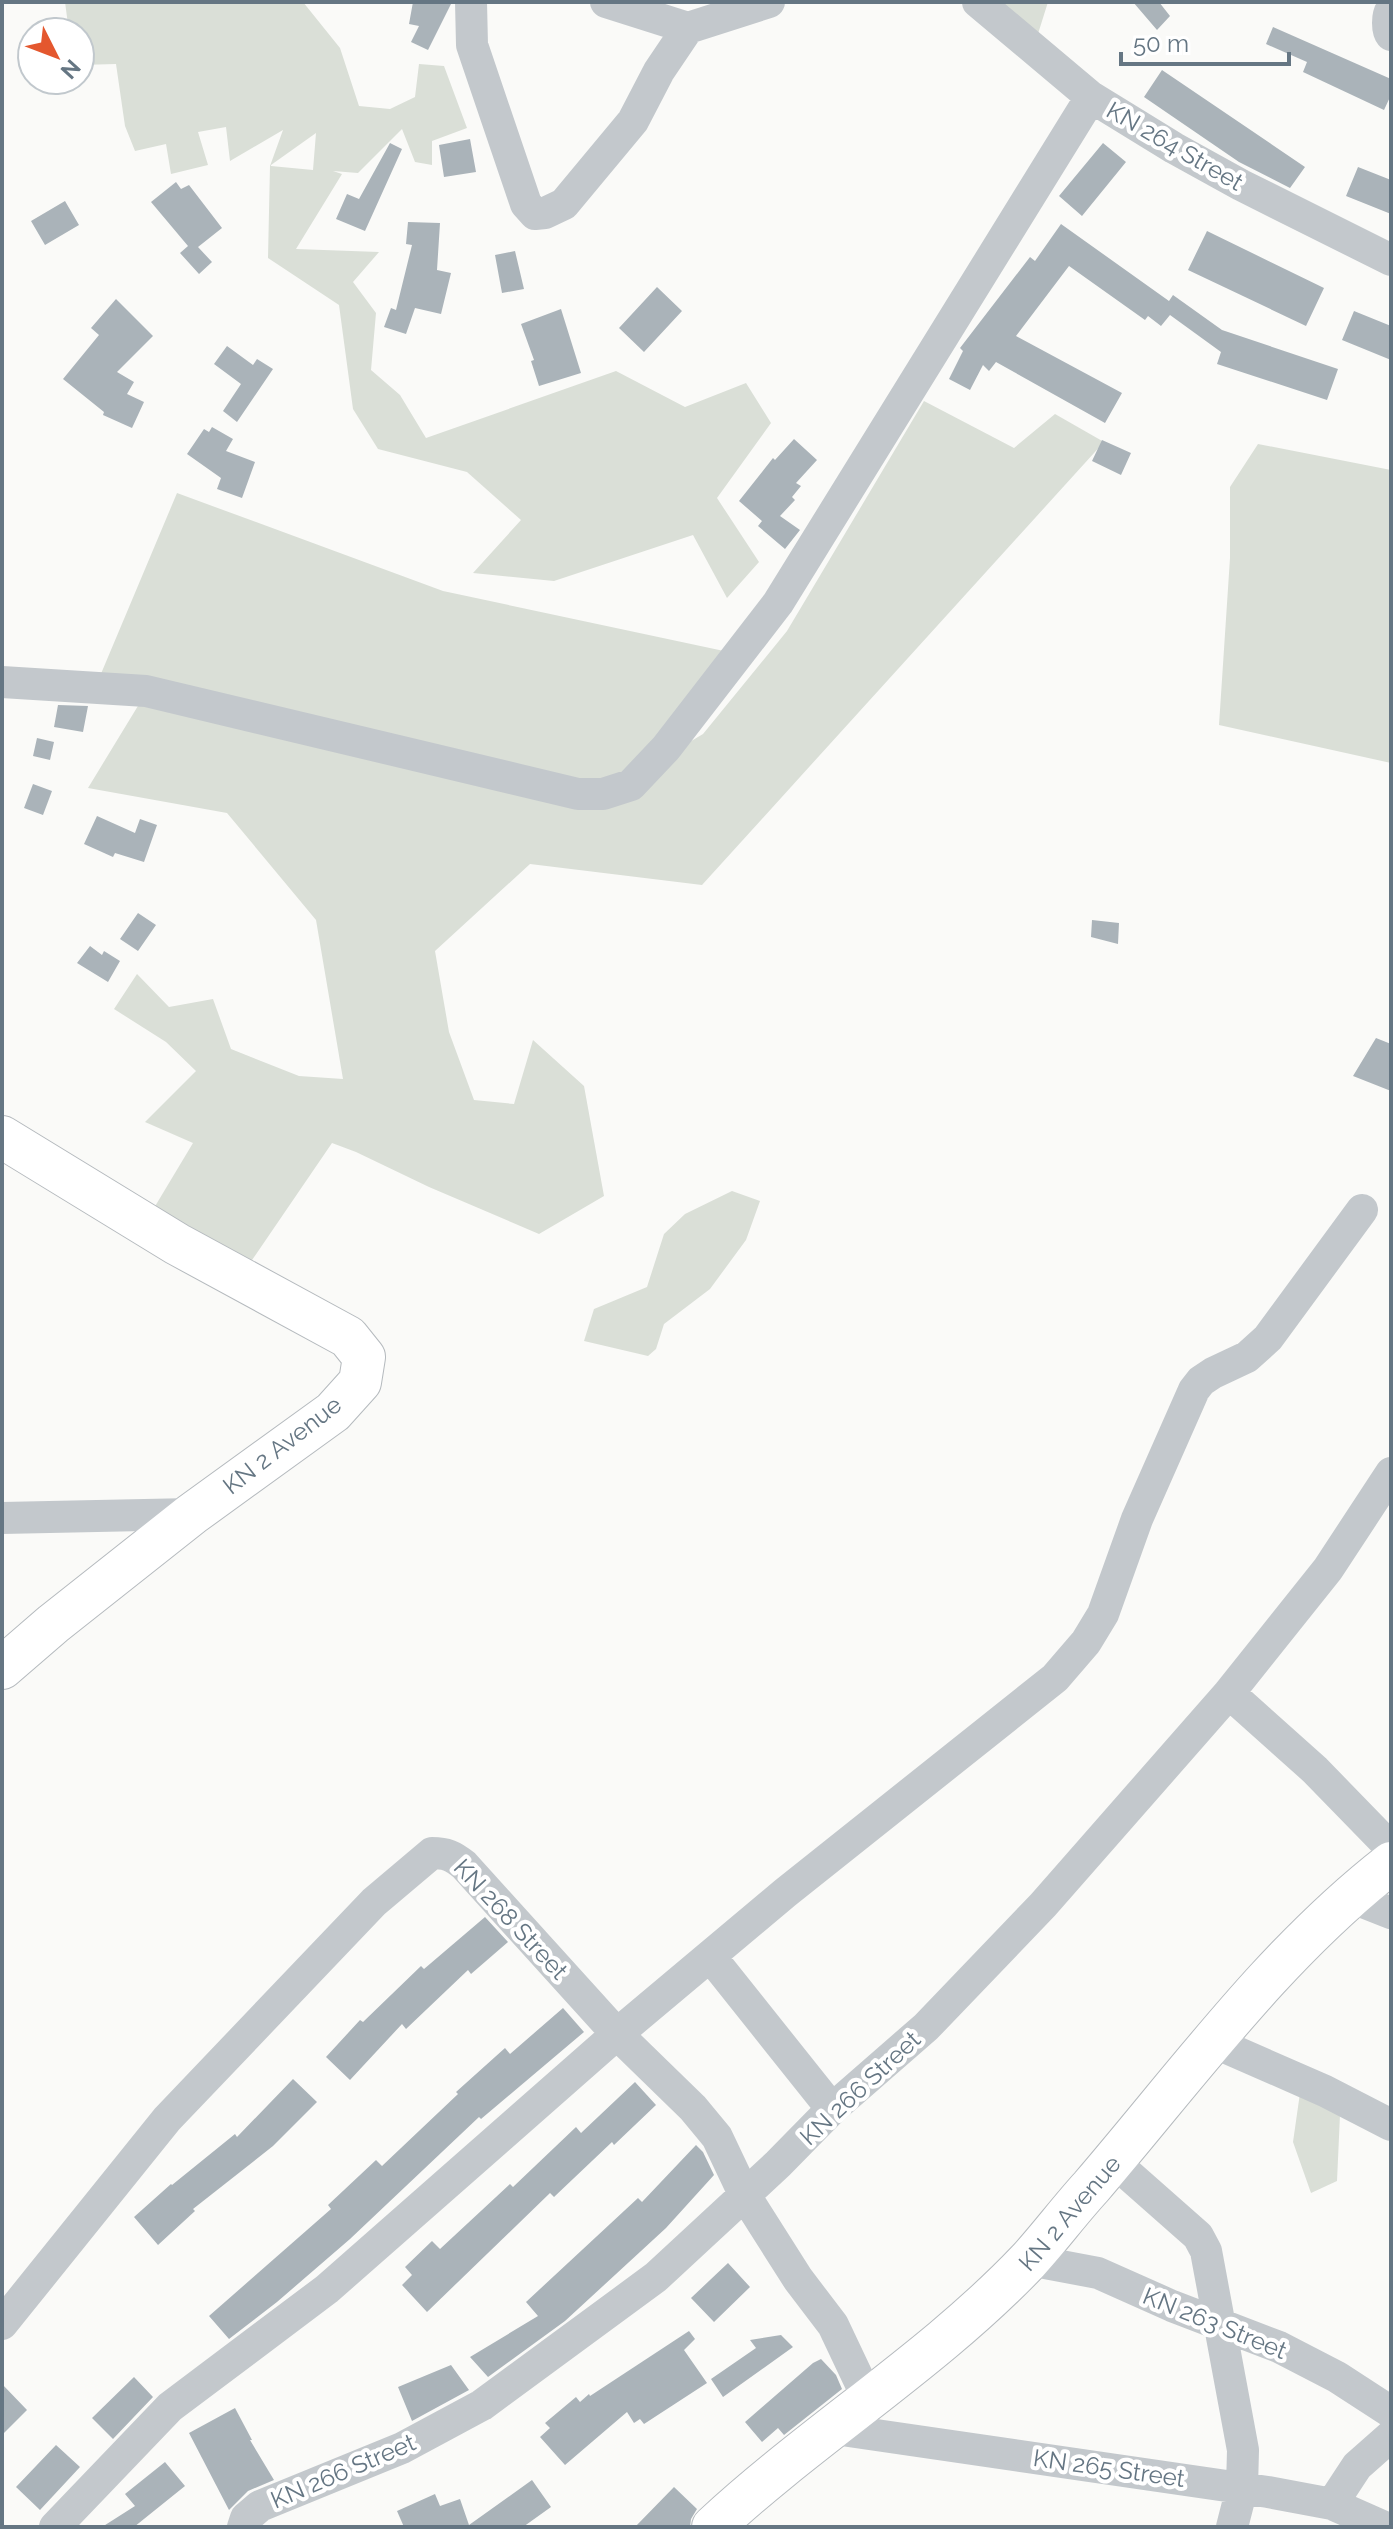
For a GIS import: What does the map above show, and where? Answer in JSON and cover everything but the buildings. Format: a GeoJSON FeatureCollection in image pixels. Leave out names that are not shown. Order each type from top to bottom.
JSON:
{"type":"FeatureCollection","features":[{"type":"Feature","properties":{"kind":"main road","name":"KN 2 Avenue"},"geometry":{"type":"LineString","coordinates":[[2,1137],[177,1244],[348,1337],[364,1357],[360,1382],[333,1412],[192,1514],[2,1668]]}},
{"type":"Feature","properties":{"kind":"main road","name":"KN 2 Avenue"},"geometry":{"type":"LineString","coordinates":[[713,2527],[828,2428],[979,2308],[1029,2260],[1165,2101],[1211,2041],[1281,1963],[1348,1896],[1391,1863]]}},
{"type":"Feature","properties":{"kind":"street"},"geometry":{"type":"LineString","coordinates":[[471,2],[472,45],[526,204],[535,214],[564,204],[633,121],[659,71],[688,28]]}},
{"type":"Feature","properties":{"kind":"street"},"geometry":{"type":"LineString","coordinates":[[606,2],[688,28],[769,2]]}},
{"type":"Feature","properties":{"kind":"street","name":"KN 264 Street"},"geometry":{"type":"LineString","coordinates":[[978,2],[1091,97],[1241,185],[1391,260]]}},
{"type":"Feature","properties":{"kind":"street"},"geometry":{"type":"LineString","coordinates":[[1391,10],[1388,32],[1391,35]]}},
{"type":"Feature","properties":{"kind":"street"},"geometry":{"type":"LineString","coordinates":[[2,682],[146,691],[578,794],[603,794],[631,785],[666,748],[778,603],[1091,97]]}},
{"type":"Feature","properties":{"kind":"street"},"geometry":{"type":"LineString","coordinates":[[55,2527],[170,2407],[327,2289],[617,2034],[785,1893],[1055,1678],[1086,1642],[1103,1614],[1137,1519],[1194,1390],[1213,1373],[1247,1357],[1268,1338],[1362,1210]]}},
{"type":"Feature","properties":{"kind":"street","name":"KN 266 Street"},"geometry":{"type":"LineString","coordinates":[[243,2527],[246,2518],[260,2506],[402,2448],[482,2405],[656,2277],[778,2164],[832,2109],[926,2027],[1043,1905],[1229,1693],[1328,1569],[1391,1473]]}},
{"type":"Feature","properties":{"kind":"street"},"geometry":{"type":"LineString","coordinates":[[2,1518],[192,1514]]}},
{"type":"Feature","properties":{"kind":"street"},"geometry":{"type":"LineString","coordinates":[[1229,1693],[1315,1770],[1391,1848]]}},
{"type":"Feature","properties":{"kind":"street","name":"KN 268 Street"},"geometry":{"type":"LineString","coordinates":[[2,2324],[167,2119],[374,1902],[432,1853],[452,1855],[464,1865],[617,2034],[693,2108],[717,2137],[744,2194],[798,2279],[833,2325],[868,2399]]}},
{"type":"Feature","properties":{"kind":"street"},"geometry":{"type":"LineString","coordinates":[[1348,1896],[1391,1913]]}},
{"type":"Feature","properties":{"kind":"street"},"geometry":{"type":"LineString","coordinates":[[710,1956],[832,2109]]}},
{"type":"Feature","properties":{"kind":"street"},"geometry":{"type":"LineString","coordinates":[[1211,2041],[1325,2091],[1391,2125]]}},
{"type":"Feature","properties":{"kind":"street"},"geometry":{"type":"LineString","coordinates":[[1113,2161],[1198,2236],[1206,2251],[1243,2450],[1242,2488],[1232,2527]]}},
{"type":"Feature","properties":{"kind":"street","name":"KN 263 Street"},"geometry":{"type":"LineString","coordinates":[[1029,2260],[1098,2273],[1291,2353],[1337,2377],[1391,2412]]}},
{"type":"Feature","properties":{"kind":"street","name":"KN 265 Street"},"geometry":{"type":"LineString","coordinates":[[828,2428],[1242,2488],[1332,2504],[1384,2527]]}},
{"type":"Feature","properties":{"kind":"street"},"geometry":{"type":"LineString","coordinates":[[1332,2504],[1357,2466],[1391,2436]]}},
{"type":"Feature","properties":{"kind":"shaded area"},"geometry":{"type":"Polygon","coordinates":[[[65,2],[303,2],[340,48],[359,106],[390,109],[415,97],[419,64],[444,66],[467,128],[432,141],[432,165],[415,162],[402,129],[358,173],[333,171],[342,174],[296,249],[379,252],[353,282],[376,313],[371,370],[400,395],[426,438],[616,371],[685,407],[746,383],[771,423],[717,498],[759,562],[727,598],[693,535],[554,581],[473,573],[521,520],[467,472],[378,449],[353,409],[339,305],[268,258],[270,166],[283,130],[230,161],[226,127],[198,132],[208,165],[171,174],[166,144],[135,151],[125,126],[116,64],[96,65],[96,16],[67,16],[65,2]],[[316,133],[271,165],[313,170],[316,133]]]}},
{"type":"Feature","properties":{"kind":"shaded area"},"geometry":{"type":"Polygon","coordinates":[[[993,2],[1048,2],[1037,37],[993,2]]]}},
{"type":"Feature","properties":{"kind":"shaded area"},"geometry":{"type":"Polygon","coordinates":[[[924,401],[1014,448],[1055,414],[1104,442],[702,885],[530,864],[435,951],[449,1032],[474,1100],[514,1104],[533,1040],[584,1086],[604,1196],[539,1234],[332,1143],[250,1263],[154,1208],[193,1143],[145,1122],[196,1071],[166,1042],[114,1009],[137,974],[169,1007],[213,999],[231,1049],[299,1076],[343,1079],[316,920],[227,813],[88,788],[144,696],[95,688],[177,493],[443,591],[738,654],[609,790],[703,734],[787,631],[924,401]]]}},
{"type":"Feature","properties":{"kind":"shaded area"},"geometry":{"type":"Polygon","coordinates":[[[1258,444],[1391,470],[1391,763],[1219,725],[1230,558],[1230,487],[1258,444]]]}},
{"type":"Feature","properties":{"kind":"shaded area"},"geometry":{"type":"Polygon","coordinates":[[[732,1191],[760,1201],[746,1240],[710,1289],[664,1324],[656,1349],[648,1356],[584,1341],[594,1309],[647,1287],[664,1234],[685,1214],[732,1191]]]}},
{"type":"Feature","properties":{"kind":"shaded area"},"geometry":{"type":"Polygon","coordinates":[[[1300,2093],[1340,2115],[1337,2181],[1311,2193],[1293,2142],[1300,2093]]]}}]}
